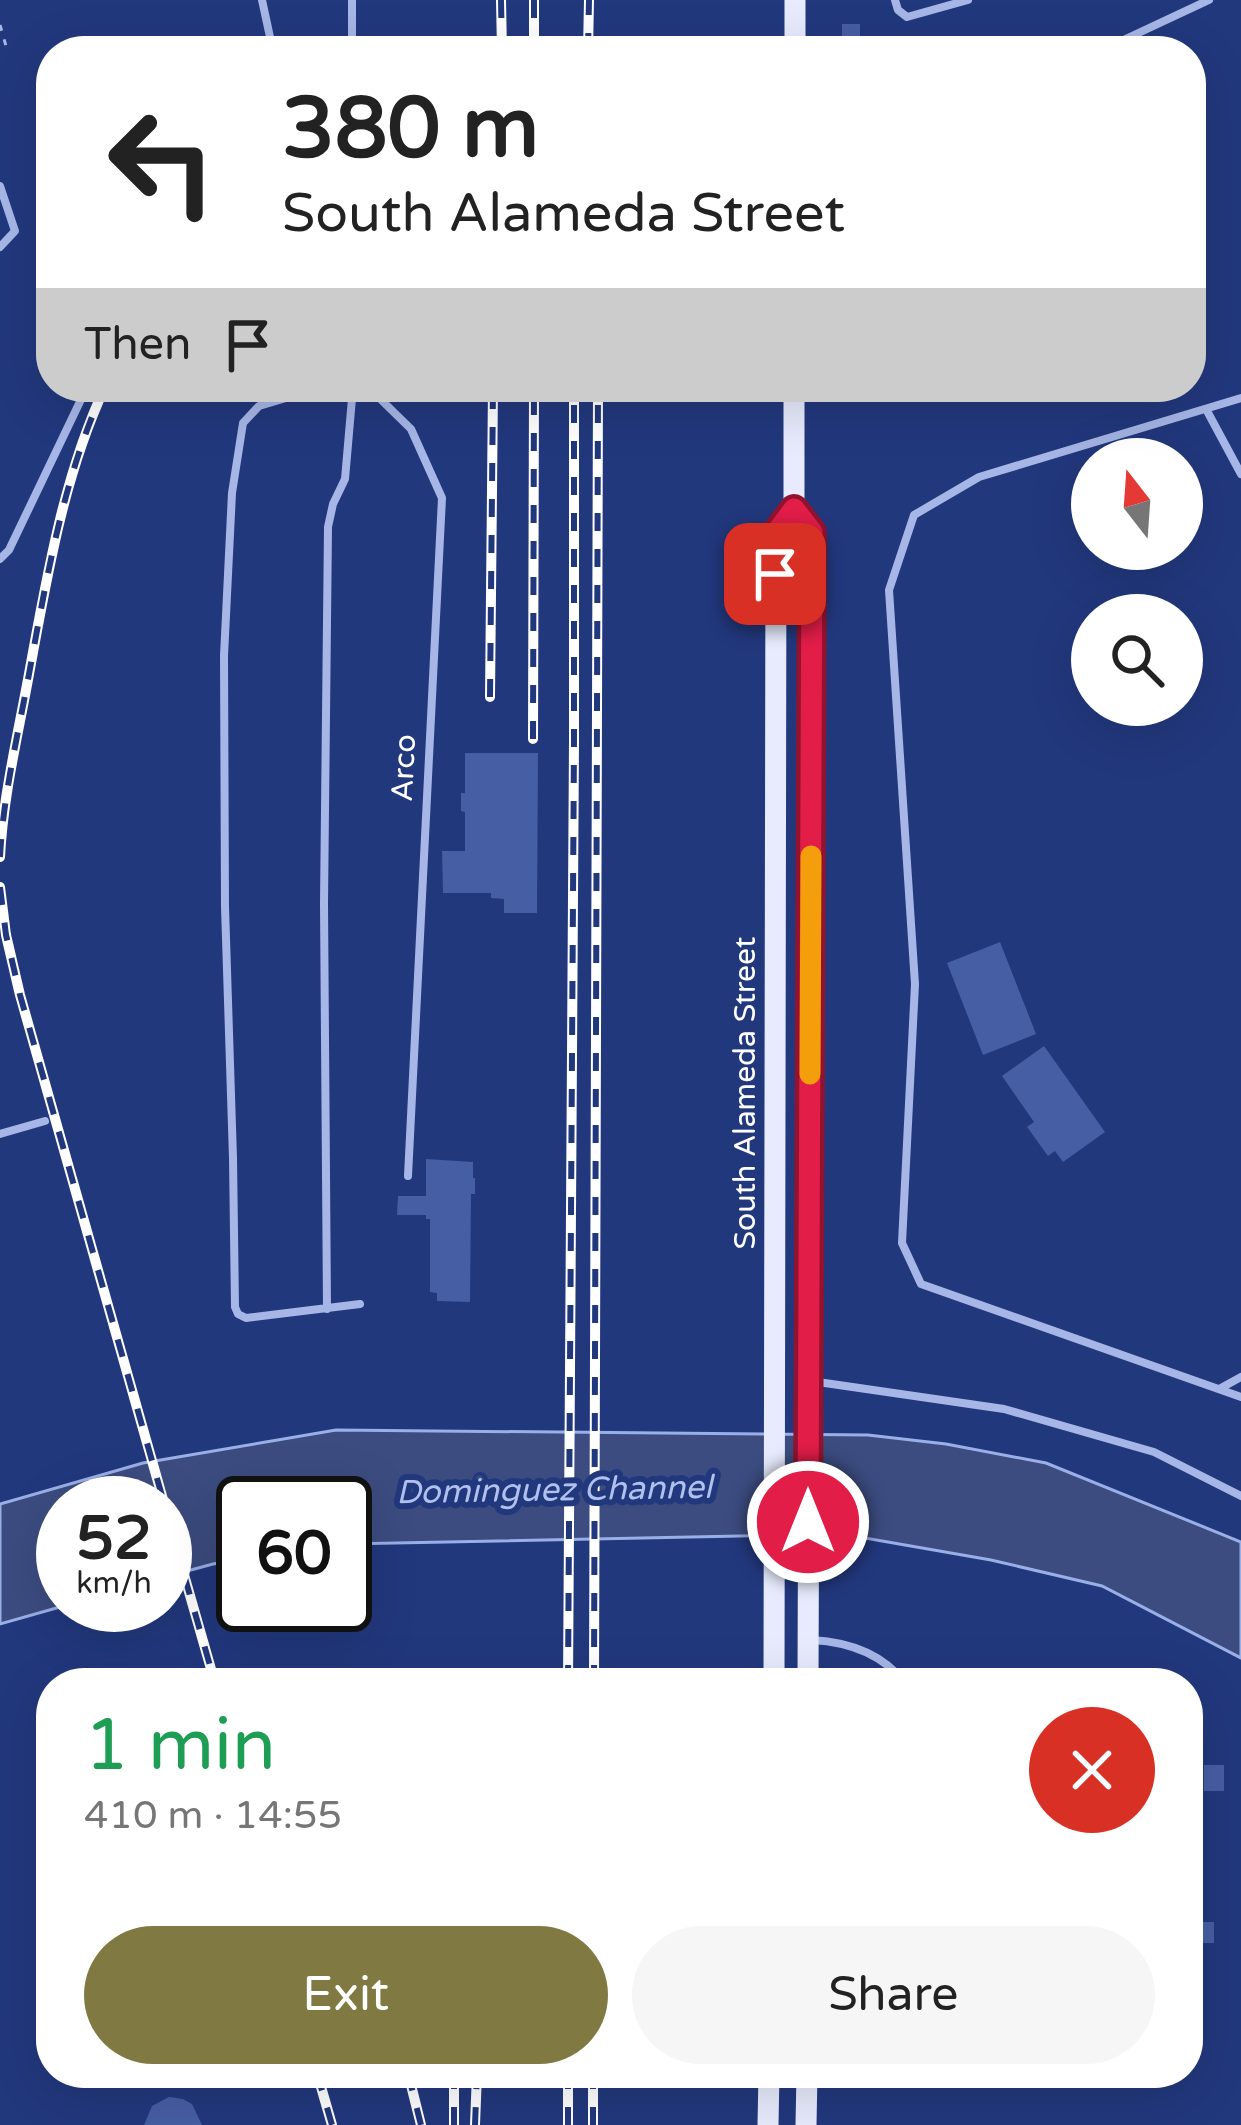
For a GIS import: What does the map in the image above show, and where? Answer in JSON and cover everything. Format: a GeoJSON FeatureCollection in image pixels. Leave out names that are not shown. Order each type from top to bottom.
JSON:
{"type":"FeatureCollection","features":[{"type":"Feature","properties":{"kind":"main road"},"geometry":{"type":"LineString","coordinates":[[794,0],[794,36]]}},
{"type":"Feature","properties":{"kind":"main road","name":"South Alameda Street"},"geometry":{"type":"LineString","coordinates":[[774,1668],[776,533],[794,509],[794,402]]}},
{"type":"Feature","properties":{"kind":"main road","name":"South Alameda Street"},"geometry":{"type":"LineString","coordinates":[[794,509],[812,532],[808,1668]]}},
{"type":"Feature","properties":{"kind":"main road"},"geometry":{"type":"LineString","coordinates":[[768,2125],[769,2088]]}},
{"type":"Feature","properties":{"kind":"main road"},"geometry":{"type":"LineString","coordinates":[[806,2125],[807,2088]]}},
{"type":"Feature","properties":{"kind":"lane"},"geometry":{"type":"LineString","coordinates":[[262,0],[270,36]]}},
{"type":"Feature","properties":{"kind":"lane"},"geometry":{"type":"LineString","coordinates":[[352,0],[352,36]]}},
{"type":"Feature","properties":{"kind":"lane"},"geometry":{"type":"LineString","coordinates":[[896,0],[898,10],[907,17],[968,0]]}},
{"type":"Feature","properties":{"kind":"lane"},"geometry":{"type":"LineString","coordinates":[[1132,36],[1209,0]]}},
{"type":"Feature","properties":{"kind":"lane"},"geometry":{"type":"LineString","coordinates":[[0,186],[15,231],[0,247]]}},
{"type":"Feature","properties":{"kind":"lane"},"geometry":{"type":"LineString","coordinates":[[1241,398],[979,477],[914,515],[889,590],[915,984],[902,1243],[921,1284],[1241,1397]]}},
{"type":"Feature","properties":{"kind":"lane"},"geometry":{"type":"LineString","coordinates":[[0,560],[80,402]]}},
{"type":"Feature","properties":{"kind":"lane"},"geometry":{"type":"LineString","coordinates":[[275,402],[252,411],[240,434],[232,493],[224,656],[235,1307],[246,1318],[360,1304]]}},
{"type":"Feature","properties":{"kind":"lane"},"geometry":{"type":"LineString","coordinates":[[327,1309],[328,527],[345,479],[352,402]]}},
{"type":"Feature","properties":{"kind":"lane","name":"Arco"},"geometry":{"type":"LineString","coordinates":[[383,402],[411,429],[442,498],[407,1176]]}},
{"type":"Feature","properties":{"kind":"lane"},"geometry":{"type":"LineString","coordinates":[[1206,409],[1241,474]]}},
{"type":"Feature","properties":{"kind":"lane"},"geometry":{"type":"LineString","coordinates":[[0,1134],[45,1121]]}},
{"type":"Feature","properties":{"kind":"lane"},"geometry":{"type":"LineString","coordinates":[[1221,1388],[1241,1377]]}},
{"type":"Feature","properties":{"kind":"lane"},"geometry":{"type":"LineString","coordinates":[[809,1386],[1004,1409],[1154,1452],[1241,1496]]}},
{"type":"Feature","properties":{"kind":"lane"},"geometry":{"type":"LineString","coordinates":[[808,1640],[860,1649],[891,1668]]}},
{"type":"Feature","properties":{"kind":"path"},"geometry":{"type":"LineString","coordinates":[[0,26],[8,53]]}},
{"type":"Feature","properties":{"kind":"water","name":"Dominguez Channel"},"geometry":{"type":"Polygon","coordinates":[[[336,1430],[868,1435],[946,1444],[1046,1463],[1241,1542],[1241,1658],[1102,1586],[991,1560],[842,1534],[372,1543],[372,1476],[216,1476],[216,1564],[192,1570],[192,1476],[98,1476],[143,1463],[336,1430]]]}},
{"type":"Feature","properties":{"kind":"water","name":"Dominguez Channel"},"geometry":{"type":"Polygon","coordinates":[[[36,1494],[36,1614],[0,1624],[0,1504],[36,1494]]]}},
{"type":"Feature","properties":{"kind":"building"},"geometry":{"type":"Polygon","coordinates":[[[842,24],[860,24],[860,36],[842,36],[842,24]]]}},
{"type":"Feature","properties":{"kind":"building"},"geometry":{"type":"Polygon","coordinates":[[[465,753],[538,753],[537,913],[504,913],[504,899],[491,898],[491,893],[443,893],[442,851],[465,851],[461,793],[465,793],[465,753]]]}},
{"type":"Feature","properties":{"kind":"building"},"geometry":{"type":"Polygon","coordinates":[[[1000,942],[1036,1034],[983,1055],[947,963],[1000,942]]]}},
{"type":"Feature","properties":{"kind":"building"},"geometry":{"type":"Polygon","coordinates":[[[1044,1046],[1105,1132],[1063,1162],[1055,1151],[1048,1156],[1027,1127],[1034,1122],[1002,1076],[1044,1046]]]}},
{"type":"Feature","properties":{"kind":"building"},"geometry":{"type":"Polygon","coordinates":[[[426,1159],[473,1162],[470,1302],[437,1301],[437,1293],[430,1292],[430,1219],[397,1215],[398,1196],[426,1196],[426,1159]]]}},
{"type":"Feature","properties":{"kind":"building"},"geometry":{"type":"Polygon","coordinates":[[[1204,1765],[1224,1765],[1224,1791],[1204,1791],[1204,1765]]]}},
{"type":"Feature","properties":{"kind":"building"},"geometry":{"type":"Polygon","coordinates":[[[1203,1922],[1214,1922],[1214,1943],[1203,1943],[1203,1922]]]}},
{"type":"Feature","properties":{"kind":"building"},"geometry":{"type":"Polygon","coordinates":[[[169,2097],[192,2104],[202,2125],[144,2125],[152,2106],[169,2097]]]}},
{"type":"Feature","properties":{"kind":"railway"},"geometry":{"type":"LineString","coordinates":[[501,0],[502,36]]}},
{"type":"Feature","properties":{"kind":"railway"},"geometry":{"type":"LineString","coordinates":[[534,0],[534,36]]}},
{"type":"Feature","properties":{"kind":"railway"},"geometry":{"type":"LineString","coordinates":[[588,36],[589,0]]}},
{"type":"Feature","properties":{"kind":"railway"},"geometry":{"type":"LineString","coordinates":[[0,857],[4,811],[58,528],[98,402]]}},
{"type":"Feature","properties":{"kind":"railway"},"geometry":{"type":"LineString","coordinates":[[490,697],[493,402]]}},
{"type":"Feature","properties":{"kind":"railway"},"geometry":{"type":"LineString","coordinates":[[533,739],[534,402]]}},
{"type":"Feature","properties":{"kind":"railway"},"geometry":{"type":"LineString","coordinates":[[568,1668],[574,402]]}},
{"type":"Feature","properties":{"kind":"railway"},"geometry":{"type":"LineString","coordinates":[[594,1668],[598,402]]}},
{"type":"Feature","properties":{"kind":"railway"},"geometry":{"type":"LineString","coordinates":[[0,887],[20,995],[156,1476]]}},
{"type":"Feature","properties":{"kind":"railway"},"geometry":{"type":"LineString","coordinates":[[192,1602],[211,1668]]}},
{"type":"Feature","properties":{"kind":"railway"},"geometry":{"type":"LineString","coordinates":[[321,2088],[332,2125]]}},
{"type":"Feature","properties":{"kind":"railway"},"geometry":{"type":"LineString","coordinates":[[412,2088],[421,2125]]}},
{"type":"Feature","properties":{"kind":"railway"},"geometry":{"type":"LineString","coordinates":[[454,2088],[454,2125]]}},
{"type":"Feature","properties":{"kind":"railway"},"geometry":{"type":"LineString","coordinates":[[475,2125],[476,2088]]}},
{"type":"Feature","properties":{"kind":"railway"},"geometry":{"type":"LineString","coordinates":[[568,2088],[568,2125]]}},
{"type":"Feature","properties":{"kind":"railway"},"geometry":{"type":"LineString","coordinates":[[593,2088],[593,2125]]}},
{"type":"Feature","properties":{"kind":"slow traffic"},"geometry":{"type":"LineString","coordinates":[[810,1074],[811,856]]}},
{"type":"Feature","properties":{"kind":"route"},"geometry":{"type":"LineString","coordinates":[[775,574],[776,533],[794,509],[812,532],[808,1522]]}}]}
